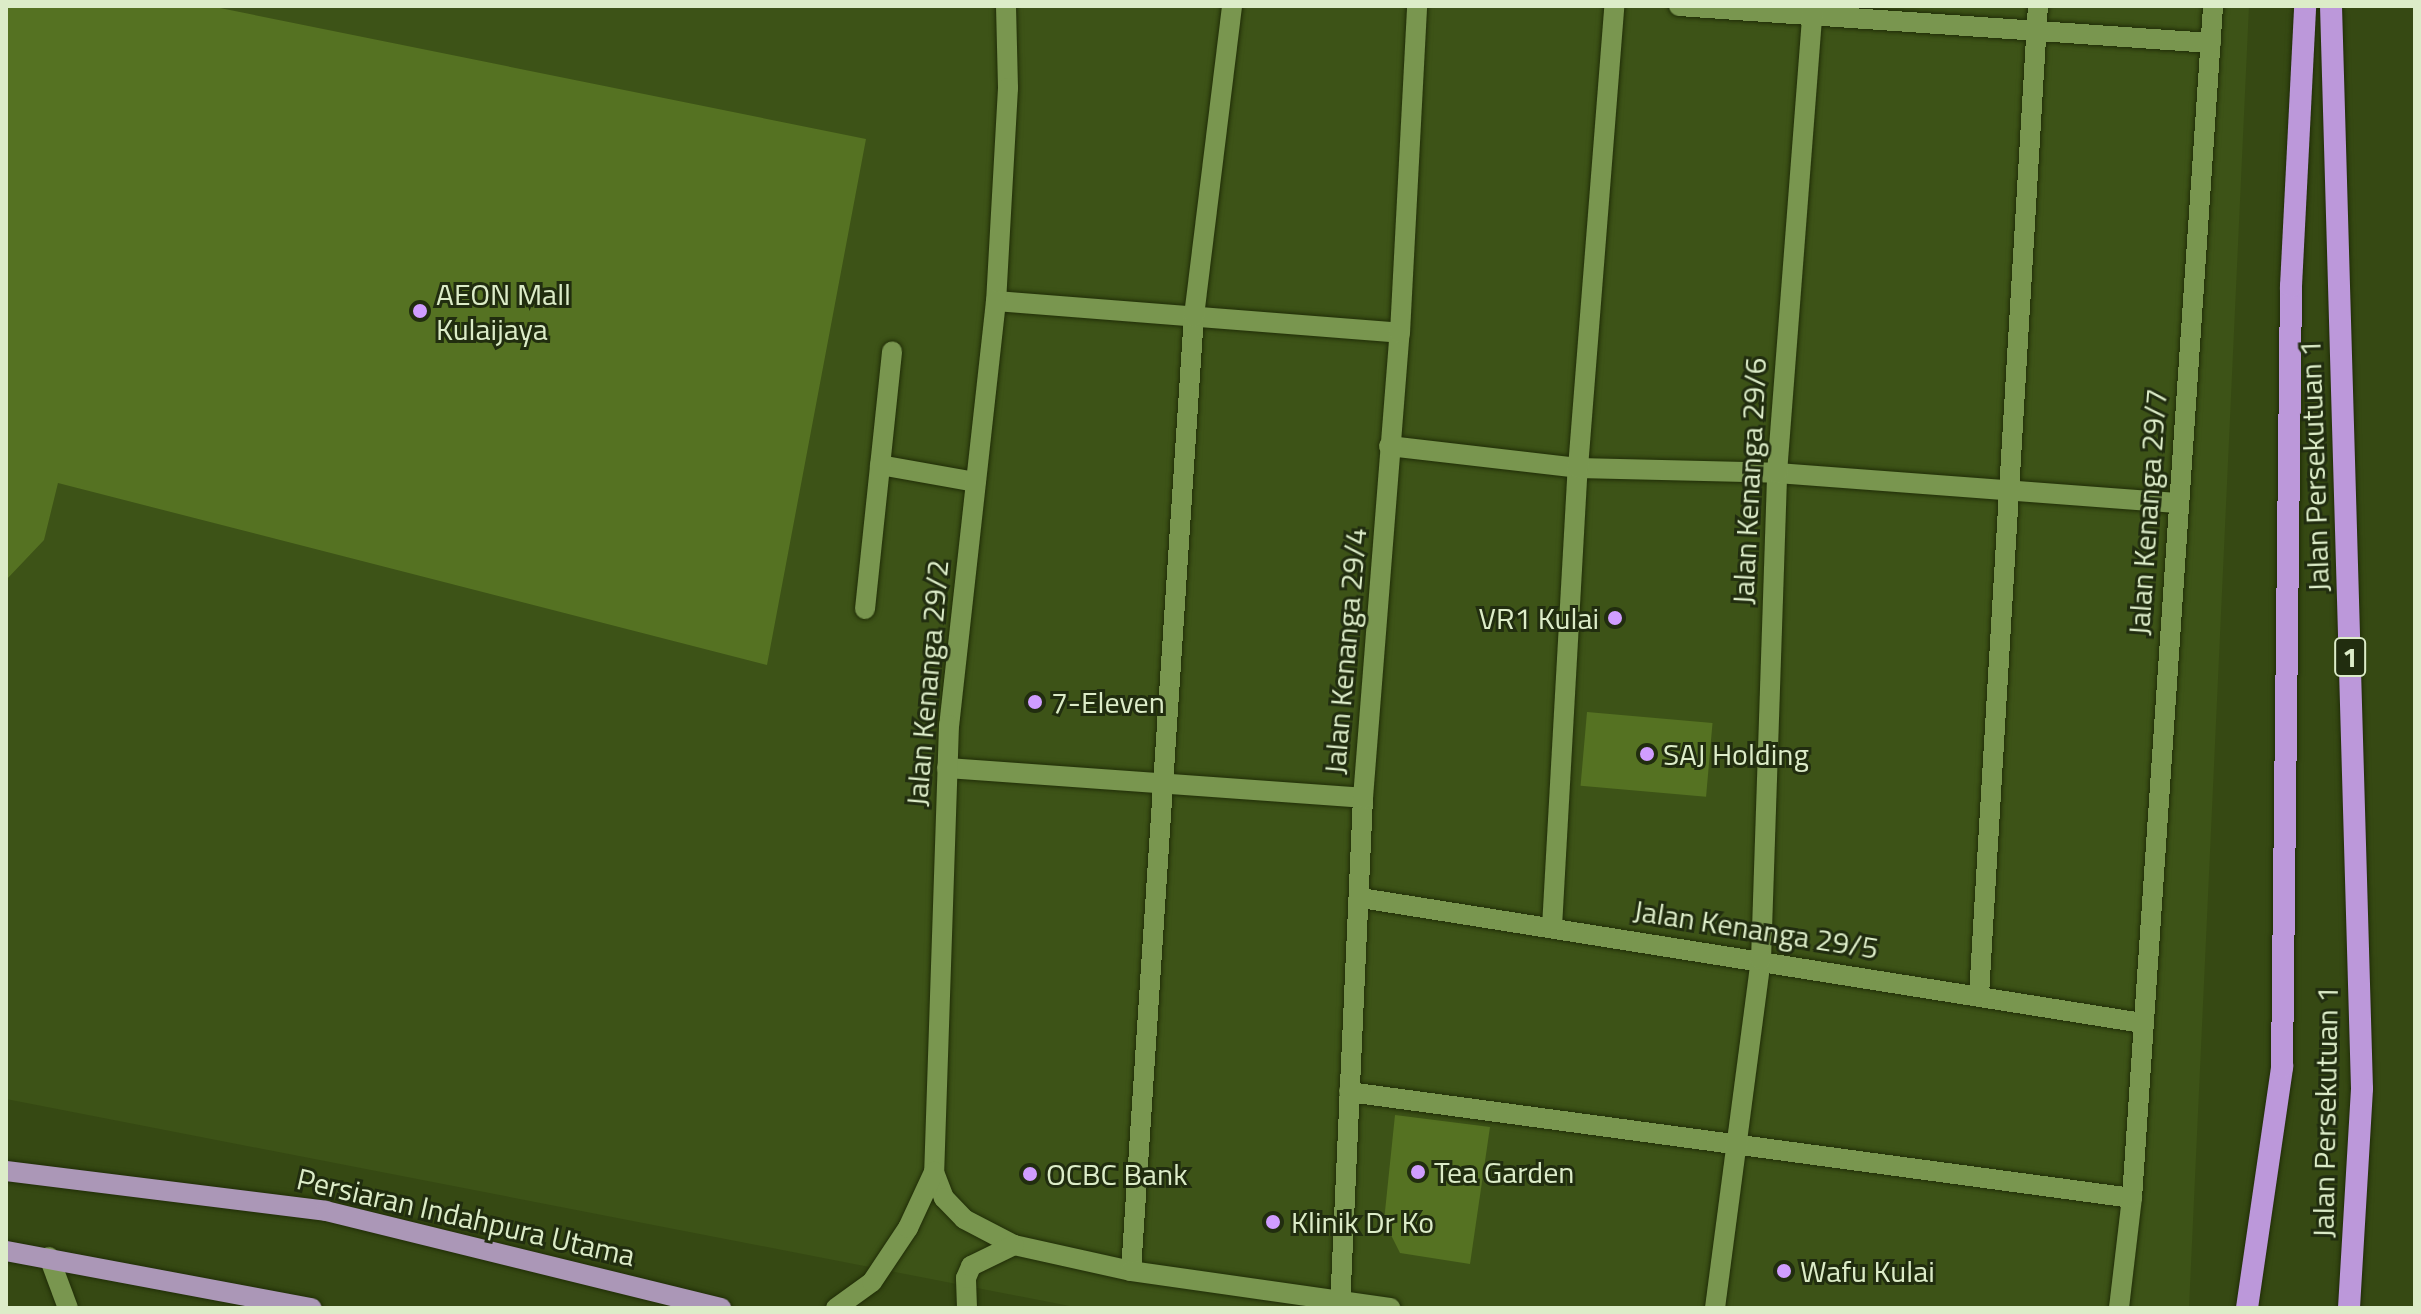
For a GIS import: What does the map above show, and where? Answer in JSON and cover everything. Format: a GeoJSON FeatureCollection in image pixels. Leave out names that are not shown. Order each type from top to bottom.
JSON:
{"type":"FeatureCollection","features":[{"type":"Feature","properties":{"kind":"highway"},"geometry":{"type":"LineString","coordinates":[[2247,1308],[2282,1067],[2291,286],[2305,6]]}},
{"type":"Feature","properties":{"kind":"highway","name":"Jalan Persekutuan 1"},"geometry":{"type":"LineString","coordinates":[[2331,6],[2362,1089],[2349,1308]]}},
{"type":"Feature","properties":{"kind":"main road","name":"Persiaran Indahpura Utama"},"geometry":{"type":"LineString","coordinates":[[6,1171],[326,1211],[721,1308]]}},
{"type":"Feature","properties":{"kind":"main road"},"geometry":{"type":"LineString","coordinates":[[6,1251],[312,1308]]}},
{"type":"Feature","properties":{"kind":"street","name":"Jalan Kenanga 29/2"},"geometry":{"type":"LineString","coordinates":[[1006,6],[1008,88],[996,301],[947,768],[934,1172],[944,1198],[964,1219],[1014,1245],[1131,1271],[1305,1302],[1390,1308]]}},
{"type":"Feature","properties":{"kind":"street","name":"Jalan Kenanga 29/2"},"geometry":{"type":"LineString","coordinates":[[1008,88],[1021,6]]}},
{"type":"Feature","properties":{"kind":"street"},"geometry":{"type":"LineString","coordinates":[[1131,1271],[1194,316],[1232,6]]}},
{"type":"Feature","properties":{"kind":"street","name":"Jalan Kenanga 29/4"},"geometry":{"type":"LineString","coordinates":[[1340,1304],[1361,898],[1363,798],[1400,333],[1417,6]]}},
{"type":"Feature","properties":{"kind":"street"},"geometry":{"type":"LineString","coordinates":[[1552,927],[1578,468],[1614,6]]}},
{"type":"Feature","properties":{"kind":"street"},"geometry":{"type":"LineString","coordinates":[[1679,6],[1812,10],[2211,43]]}},
{"type":"Feature","properties":{"kind":"street"},"geometry":{"type":"LineString","coordinates":[[1979,995],[2038,6]]}},
{"type":"Feature","properties":{"kind":"street","name":"Jalan Kenanga 29/7"},"geometry":{"type":"LineString","coordinates":[[2119,1308],[2132,1198],[2213,6]]}},
{"type":"Feature","properties":{"kind":"street","name":"Jalan Kenanga 29/6"},"geometry":{"type":"LineString","coordinates":[[1715,1308],[1740,1145],[1761,960],[1777,473],[1812,10]]}},
{"type":"Feature","properties":{"kind":"street"},"geometry":{"type":"LineString","coordinates":[[996,301],[1400,333]]}},
{"type":"Feature","properties":{"kind":"street"},"geometry":{"type":"LineString","coordinates":[[865,609],[892,351]]}},
{"type":"Feature","properties":{"kind":"street"},"geometry":{"type":"LineString","coordinates":[[1389,446],[1578,468],[1777,473],[2177,503]]}},
{"type":"Feature","properties":{"kind":"street"},"geometry":{"type":"LineString","coordinates":[[880,465],[975,482]]}},
{"type":"Feature","properties":{"kind":"street"},"geometry":{"type":"LineString","coordinates":[[947,768],[1363,798]]}},
{"type":"Feature","properties":{"kind":"street","name":"Jalan Kenanga 29/5"},"geometry":{"type":"LineString","coordinates":[[1361,898],[2142,1023]]}},
{"type":"Feature","properties":{"kind":"street"},"geometry":{"type":"LineString","coordinates":[[1349,1092],[2132,1198]]}},
{"type":"Feature","properties":{"kind":"street"},"geometry":{"type":"LineString","coordinates":[[836,1308],[872,1282],[908,1228],[934,1172]]}},
{"type":"Feature","properties":{"kind":"street"},"geometry":{"type":"LineString","coordinates":[[967,1308],[966,1278],[971,1266],[1014,1245]]}},
{"type":"Feature","properties":{"kind":"street"},"geometry":{"type":"LineString","coordinates":[[49,1257],[68,1308]]}},
{"type":"Feature","properties":{"kind":"shaded area"},"geometry":{"type":"Polygon","coordinates":[[[6,6],[2249,6],[2189,1308],[1080,1308],[6,1099],[6,6]]]}},
{"type":"Feature","properties":{"kind":"building","name":"AEON Mall Kulaijaya"},"geometry":{"type":"Polygon","coordinates":[[[6,6],[210,6],[866,139],[767,665],[58,483],[44,540],[6,580],[6,6]]]}},
{"type":"Feature","properties":{"kind":"building","name":"SAJ Holding"},"geometry":{"type":"Polygon","coordinates":[[[1587,712],[1713,723],[1706,797],[1581,786],[1587,712]]]}},
{"type":"Feature","properties":{"kind":"building"},"geometry":{"type":"Polygon","coordinates":[[[1395,1115],[1490,1127],[1470,1264],[1400,1253],[1384,1221],[1395,1115]]]}},
{"type":"Feature","properties":{"kind":"place","name":"AEON Mall Kulaijaya"},"geometry":{"type":"Point","coordinates":[420,311]}},
{"type":"Feature","properties":{"kind":"place","name":"VR1 Kulai"},"geometry":{"type":"Point","coordinates":[1615,618]}},
{"type":"Feature","properties":{"kind":"place","name":"7-Eleven"},"geometry":{"type":"Point","coordinates":[1035,702]}},
{"type":"Feature","properties":{"kind":"place","name":"SAJ Holding"},"geometry":{"type":"Point","coordinates":[1647,754]}},
{"type":"Feature","properties":{"kind":"place","name":"Tea Garden"},"geometry":{"type":"Point","coordinates":[1418,1172]}},
{"type":"Feature","properties":{"kind":"place","name":"OCBC Bank"},"geometry":{"type":"Point","coordinates":[1030,1174]}},
{"type":"Feature","properties":{"kind":"place","name":"Klinik Dr Ko"},"geometry":{"type":"Point","coordinates":[1273,1222]}},
{"type":"Feature","properties":{"kind":"place","name":"Wafu Kulai"},"geometry":{"type":"Point","coordinates":[1784,1271]}}]}
